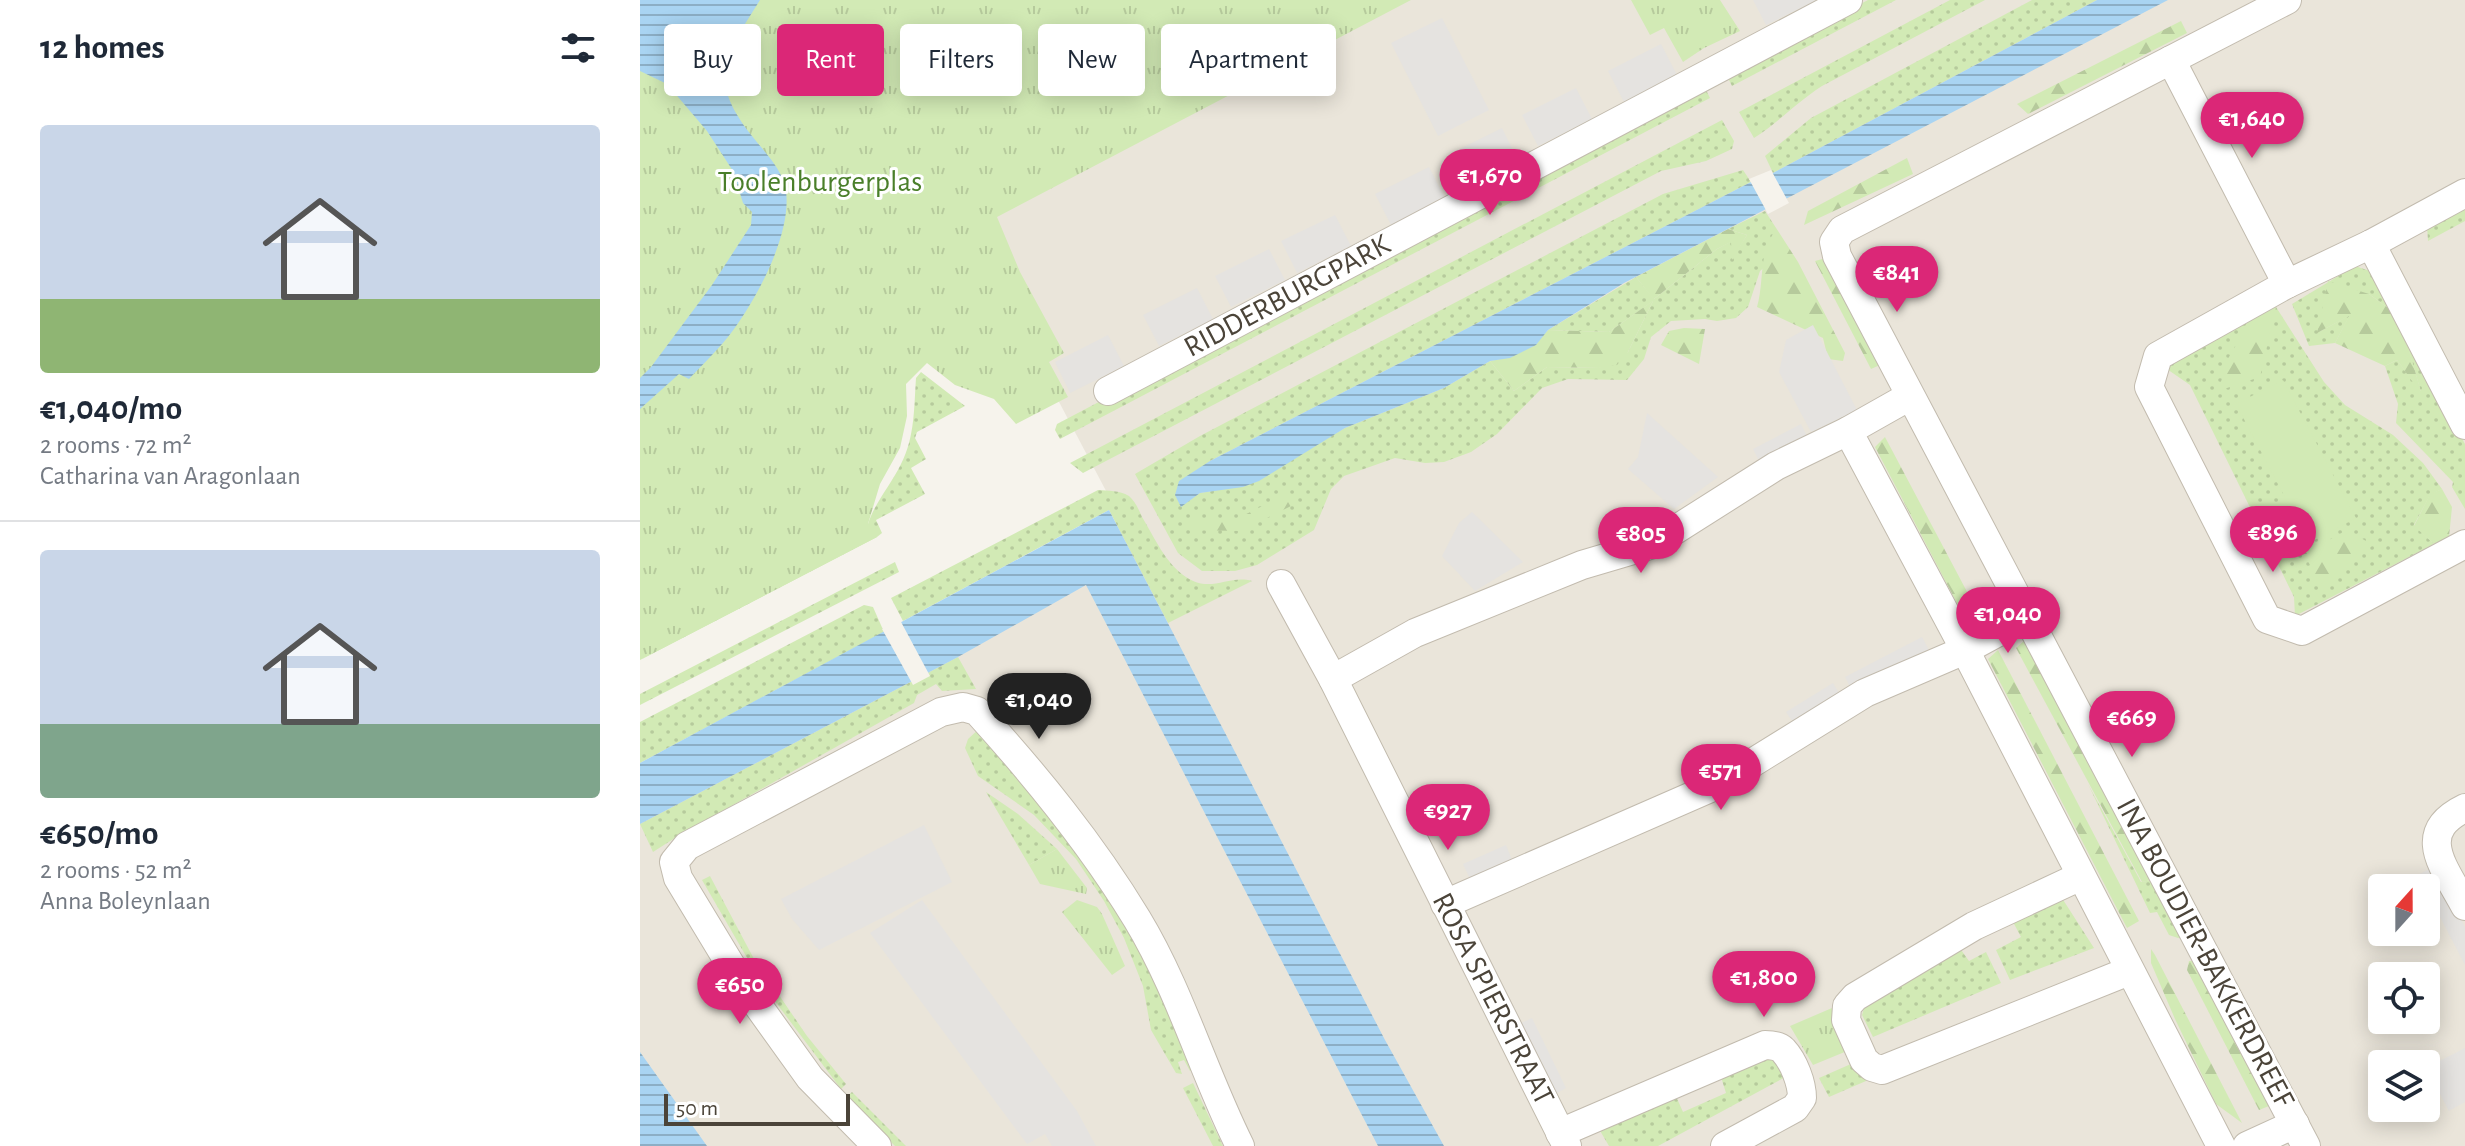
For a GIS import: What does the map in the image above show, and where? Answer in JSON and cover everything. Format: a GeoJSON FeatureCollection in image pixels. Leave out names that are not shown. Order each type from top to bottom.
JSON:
{"type":"FeatureCollection","features":[{"type":"Feature","properties":{"kind":"street","name":"RIDDERBURGPARK"},"geometry":{"type":"LineString","coordinates":[[1108,391],[1848,0]]}},
{"type":"Feature","properties":{"kind":"street"},"geometry":{"type":"LineString","coordinates":[[2287,0],[2171,60],[2287,284]]}},
{"type":"Feature","properties":{"kind":"street","name":"INA BOUDIER-BAKKERDREEF"},"geometry":{"type":"LineString","coordinates":[[2171,60],[1842,230],[1834,242],[1837,256],[1910,396],[2300,1135],[2247,1146]]}},
{"type":"Feature","properties":{"kind":"street"},"geometry":{"type":"LineString","coordinates":[[2465,193],[2371,244],[2287,284],[2158,356],[2149,387],[2267,619],[2302,631],[2465,544]]}},
{"type":"Feature","properties":{"kind":"street"},"geometry":{"type":"LineString","coordinates":[[2371,244],[2465,425]]}},
{"type":"Feature","properties":{"kind":"street"},"geometry":{"type":"LineString","coordinates":[[1333,679],[1415,633],[1582,565],[1653,544],[1776,466],[1910,396]]}},
{"type":"Feature","properties":{"kind":"street"},"geometry":{"type":"LineString","coordinates":[[1848,431],[1965,650],[2221,1146]]}},
{"type":"Feature","properties":{"kind":"street","name":"ROSA SPIERSTRAAT"},"geometry":{"type":"LineString","coordinates":[[1281,584],[1333,679],[1564,1140]]}},
{"type":"Feature","properties":{"kind":"street"},"geometry":{"type":"LineString","coordinates":[[1445,904],[1715,786],[1865,693],[1965,650],[2026,617]]}},
{"type":"Feature","properties":{"kind":"street"},"geometry":{"type":"LineString","coordinates":[[877,1146],[810,1078],[741,982],[678,878],[674,862],[687,846],[941,712],[963,707],[977,711],[1059,805],[1138,920],[1185,1016],[1240,1146]]}},
{"type":"Feature","properties":{"kind":"street"},"geometry":{"type":"LineString","coordinates":[[2465,808],[2446,818],[2439,826],[2436,839],[2439,856],[2465,906]]}},
{"type":"Feature","properties":{"kind":"street"},"geometry":{"type":"LineString","coordinates":[[2081,876],[1974,926],[1855,997],[1847,1006],[1846,1020],[1864,1060],[1882,1070],[2129,971]]}},
{"type":"Feature","properties":{"kind":"street"},"geometry":{"type":"LineString","coordinates":[[1564,1140],[1765,1045],[1776,1046],[1783,1050],[1798,1077],[1802,1098],[1795,1108],[1725,1146]]}},
{"type":"Feature","properties":{"kind":"shaded area"},"geometry":{"type":"Polygon","coordinates":[[[1309,0],[2465,0],[2465,1146],[640,1146],[640,791],[1123,523],[945,186],[1121,96],[1145,96],[1145,84],[1161,76],[1161,96],[1336,96],[1336,24],[1262,24],[1309,0]]]}},
{"type":"Feature","properties":{"kind":"shaded area"},"geometry":{"type":"Polygon","coordinates":[[[1753,0],[1817,0],[1766,25],[1753,0]]]}},
{"type":"Feature","properties":{"kind":"shaded area"},"geometry":{"type":"Polygon","coordinates":[[[1442,18],[1489,110],[1438,136],[1391,43],[1442,18]]]}},
{"type":"Feature","properties":{"kind":"shaded area"},"geometry":{"type":"Polygon","coordinates":[[[1661,44],[1677,75],[1624,102],[1608,71],[1661,44]]]}},
{"type":"Feature","properties":{"kind":"shaded area"},"geometry":{"type":"Polygon","coordinates":[[[1576,88],[1592,119],[1538,146],[1522,115],[1576,88]]]}},
{"type":"Feature","properties":{"kind":"shaded area"},"geometry":{"type":"Polygon","coordinates":[[[1502,128],[1518,160],[1464,186],[1448,155],[1502,128]]]}},
{"type":"Feature","properties":{"kind":"shaded area"},"geometry":{"type":"Polygon","coordinates":[[[1429,167],[1445,198],[1391,225],[1375,194],[1429,167]]]}},
{"type":"Feature","properties":{"kind":"shaded area"},"geometry":{"type":"Polygon","coordinates":[[[1335,215],[1351,246],[1297,273],[1281,241],[1335,215]]]}},
{"type":"Feature","properties":{"kind":"shaded area"},"geometry":{"type":"Polygon","coordinates":[[[1269,249],[1285,280],[1231,307],[1215,276],[1269,249]]]}},
{"type":"Feature","properties":{"kind":"shaded area"},"geometry":{"type":"Polygon","coordinates":[[[1197,288],[1213,319],[1159,346],[1143,315],[1197,288]]]}},
{"type":"Feature","properties":{"kind":"shaded area"},"geometry":{"type":"Polygon","coordinates":[[[1813,325],[1857,410],[1811,432],[1779,372],[1786,340],[1813,325]]]}},
{"type":"Feature","properties":{"kind":"shaded area"},"geometry":{"type":"Polygon","coordinates":[[[1108,335],[1124,366],[1070,393],[1055,362],[1108,335]]]}},
{"type":"Feature","properties":{"kind":"shaded area"},"geometry":{"type":"Polygon","coordinates":[[[1647,413],[1718,477],[1674,509],[1628,469],[1638,457],[1647,413]]]}},
{"type":"Feature","properties":{"kind":"shaded area"},"geometry":{"type":"Polygon","coordinates":[[[1801,424],[1808,438],[1760,463],[1753,449],[1801,424]]]}},
{"type":"Feature","properties":{"kind":"shaded area"},"geometry":{"type":"Polygon","coordinates":[[[1472,512],[1523,562],[1475,591],[1442,556],[1459,523],[1472,512]]]}},
{"type":"Feature","properties":{"kind":"shaded area"},"geometry":{"type":"Polygon","coordinates":[[[1922,637],[1930,652],[1852,691],[1845,677],[1922,637]]]}},
{"type":"Feature","properties":{"kind":"shaded area"},"geometry":{"type":"Polygon","coordinates":[[[1833,683],[1841,696],[1795,725],[1786,712],[1833,683]]]}},
{"type":"Feature","properties":{"kind":"shaded area"},"geometry":{"type":"Polygon","coordinates":[[[924,825],[952,882],[819,950],[792,919],[781,899],[924,825]]]}},
{"type":"Feature","properties":{"kind":"shaded area"},"geometry":{"type":"Polygon","coordinates":[[[1506,845],[1512,860],[1470,879],[1463,864],[1506,845]]]}},
{"type":"Feature","properties":{"kind":"shaded area"},"geometry":{"type":"Polygon","coordinates":[[[2433,867],[2437,874],[2420,874],[2433,867]]]}},
{"type":"Feature","properties":{"kind":"shaded area"},"geometry":{"type":"Polygon","coordinates":[[[2440,880],[2465,927],[2465,965],[2440,917],[2440,880]]]}},
{"type":"Feature","properties":{"kind":"shaded area"},"geometry":{"type":"Polygon","coordinates":[[[922,900],[1077,1111],[1096,1146],[1052,1146],[1045,1134],[1027,1144],[870,933],[922,900]]]}},
{"type":"Feature","properties":{"kind":"shaded area"},"geometry":{"type":"Polygon","coordinates":[[[1532,1018],[1566,1088],[1552,1096],[1517,1025],[1532,1018]]]}},
{"type":"Feature","properties":{"kind":"shaded area"},"geometry":{"type":"Polygon","coordinates":[[[2465,1048],[2465,1102],[2449,1111],[2440,1094],[2440,1061],[2465,1048]]]}},
{"type":"Feature","properties":{"kind":"green space","name":"Toolenburgerplas"},"geometry":{"type":"Polygon","coordinates":[[[640,0],[1411,0],[1336,39],[1336,24],[1161,24],[1161,96],[1228,96],[997,217],[1020,272],[1064,353],[1049,362],[1068,397],[1016,424],[994,399],[955,385],[927,363],[906,384],[907,416],[900,448],[880,484],[868,524],[877,537],[640,660],[640,0]]]}},
{"type":"Feature","properties":{"kind":"green space"},"geometry":{"type":"Polygon","coordinates":[[[1631,0],[1720,0],[1740,31],[1683,62],[1664,28],[1650,35],[1631,0]]]}},
{"type":"Feature","properties":{"kind":"green space"},"geometry":{"type":"Polygon","coordinates":[[[1868,0],[1896,0],[1732,86],[1726,74],[1868,0]]]}},
{"type":"Feature","properties":{"kind":"green space"},"geometry":{"type":"Polygon","coordinates":[[[1950,0],[1985,0],[1822,86],[1754,138],[1739,112],[1950,0]]]}},
{"type":"Feature","properties":{"kind":"green space"},"geometry":{"type":"Polygon","coordinates":[[[2032,0],[2097,0],[1773,173],[1765,156],[1811,118],[2032,0]]]}},
{"type":"Feature","properties":{"kind":"green space"},"geometry":{"type":"Polygon","coordinates":[[[2181,21],[2187,33],[2028,114],[2017,104],[2181,21]]]}},
{"type":"Feature","properties":{"kind":"green space"},"geometry":{"type":"Polygon","coordinates":[[[1703,84],[1710,98],[1060,439],[1055,430],[1057,424],[1703,84]]]}},
{"type":"Feature","properties":{"kind":"green space"},"geometry":{"type":"Polygon","coordinates":[[[1722,120],[1734,141],[1732,149],[1706,161],[1661,171],[1083,473],[1070,463],[1722,120]]]}},
{"type":"Feature","properties":{"kind":"green space"},"geometry":{"type":"Polygon","coordinates":[[[1907,158],[1913,174],[1804,225],[1808,211],[1907,158]]]}},
{"type":"Feature","properties":{"kind":"green space"},"geometry":{"type":"Polygon","coordinates":[[[1743,170],[1751,182],[1210,461],[1180,506],[1200,493],[1248,485],[1345,428],[1444,388],[1490,361],[1514,391],[1547,367],[1599,368],[1628,352],[1653,301],[1609,332],[1548,330],[1636,277],[1654,299],[1717,249],[1732,241],[1732,258],[1747,235],[1728,229],[1765,211],[1780,234],[1773,234],[1766,266],[1760,271],[1748,307],[1736,318],[1671,321],[1651,337],[1644,359],[1627,380],[1568,379],[1542,388],[1497,434],[1471,452],[1444,462],[1425,463],[1395,458],[1344,476],[1331,489],[1314,530],[1257,565],[1235,571],[1202,571],[1178,553],[1135,474],[1200,436],[1663,194],[1743,170]]]}},
{"type":"Feature","properties":{"kind":"green space"},"geometry":{"type":"Polygon","coordinates":[[[2465,206],[2465,221],[2428,241],[2427,226],[2465,206]]]}},
{"type":"Feature","properties":{"kind":"green space"},"geometry":{"type":"Polygon","coordinates":[[[1728,229],[1747,235],[1732,260],[1731,242],[1717,249],[1654,300],[1636,277],[1728,229]]]}},
{"type":"Feature","properties":{"kind":"green space"},"geometry":{"type":"Polygon","coordinates":[[[1773,234],[1780,234],[1798,262],[1845,353],[1843,361],[1828,359],[1823,338],[1757,307],[1764,259],[1773,234]]]}},
{"type":"Feature","properties":{"kind":"green space"},"geometry":{"type":"Polygon","coordinates":[[[1826,258],[1880,365],[1871,369],[1815,261],[1826,258]]]}},
{"type":"Feature","properties":{"kind":"green space"},"geometry":{"type":"Polygon","coordinates":[[[2355,266],[2370,271],[2399,316],[2369,294],[2319,332],[2350,315],[2335,343],[2309,346],[2292,304],[2355,266]]]}},
{"type":"Feature","properties":{"kind":"green space"},"geometry":{"type":"Polygon","coordinates":[[[2328,281],[2369,294],[2399,316],[2422,395],[2397,360],[2385,366],[2335,343],[2349,316],[2317,333],[2328,281]]]}},
{"type":"Feature","properties":{"kind":"green space"},"geometry":{"type":"Polygon","coordinates":[[[1653,301],[1628,352],[1617,365],[1599,368],[1547,367],[1514,391],[1490,361],[1522,351],[1548,330],[1609,332],[1653,301]]]}},
{"type":"Feature","properties":{"kind":"green space"},"geometry":{"type":"Polygon","coordinates":[[[2276,307],[2324,382],[2345,405],[2393,435],[2423,463],[2442,489],[2430,495],[2414,525],[2434,544],[2295,616],[2294,597],[2190,385],[2164,367],[2276,307]]]}},
{"type":"Feature","properties":{"kind":"green space"},"geometry":{"type":"Polygon","coordinates":[[[2276,307],[2260,377],[2218,391],[2229,357],[2250,321],[2276,307]]]}},
{"type":"Feature","properties":{"kind":"green space"},"geometry":{"type":"Polygon","coordinates":[[[1705,329],[1699,364],[1661,345],[1669,331],[1705,329]]]}},
{"type":"Feature","properties":{"kind":"green space"},"geometry":{"type":"Polygon","coordinates":[[[2403,331],[2465,444],[2465,509],[2452,487],[2453,482],[2396,423],[2398,404],[2385,366],[2397,360],[2421,392],[2403,331]]]}},
{"type":"Feature","properties":{"kind":"green space"},"geometry":{"type":"Polygon","coordinates":[[[921,372],[965,406],[917,432],[915,438],[926,459],[911,468],[925,494],[876,520],[882,533],[877,537],[640,660],[868,524],[906,454],[913,422],[916,378],[921,372]]]}},
{"type":"Feature","properties":{"kind":"green space"},"geometry":{"type":"Polygon","coordinates":[[[2283,380],[2356,518],[2309,543],[2236,404],[2283,380]]]}},
{"type":"Feature","properties":{"kind":"green space"},"geometry":{"type":"Polygon","coordinates":[[[1885,437],[1973,603],[1960,609],[1875,447],[1885,437]]]}},
{"type":"Feature","properties":{"kind":"green space"},"geometry":{"type":"Polygon","coordinates":[[[2442,489],[2452,507],[2449,537],[2434,544],[2414,526],[2430,494],[2442,489]]]}},
{"type":"Feature","properties":{"kind":"green space"},"geometry":{"type":"Polygon","coordinates":[[[1098,490],[1118,492],[1131,498],[1166,557],[1186,577],[1203,584],[1252,581],[1168,623],[1109,510],[903,621],[891,598],[1098,490]]]}},
{"type":"Feature","properties":{"kind":"green space"},"geometry":{"type":"Polygon","coordinates":[[[1287,494],[1295,504],[1241,531],[1189,530],[1188,520],[1230,522],[1287,494]]]}},
{"type":"Feature","properties":{"kind":"green space"},"geometry":{"type":"Polygon","coordinates":[[[2287,519],[2318,546],[2347,530],[2373,545],[2322,589],[2287,519]]]}},
{"type":"Feature","properties":{"kind":"green space"},"geometry":{"type":"Polygon","coordinates":[[[895,562],[899,572],[640,705],[640,694],[895,562]]]}},
{"type":"Feature","properties":{"kind":"green space"},"geometry":{"type":"Polygon","coordinates":[[[864,605],[873,607],[884,632],[640,763],[640,722],[864,605]]]}},
{"type":"Feature","properties":{"kind":"green space"},"geometry":{"type":"Polygon","coordinates":[[[2026,639],[2151,880],[2142,882],[2016,648],[2026,639]]]}},
{"type":"Feature","properties":{"kind":"green space"},"geometry":{"type":"Polygon","coordinates":[[[1998,650],[2139,921],[2127,928],[1988,659],[1998,650]]]}},
{"type":"Feature","properties":{"kind":"green space"},"geometry":{"type":"Polygon","coordinates":[[[958,657],[976,689],[942,691],[936,684],[917,695],[914,703],[653,852],[640,824],[958,657]]]}},
{"type":"Feature","properties":{"kind":"green space"},"geometry":{"type":"Polygon","coordinates":[[[980,728],[1064,822],[1128,923],[1197,1068],[1190,1071],[1184,1060],[1178,1062],[1182,1074],[1176,1073],[1151,1030],[1143,986],[1124,938],[1076,859],[1034,815],[978,776],[965,748],[968,739],[980,728]]]}},
{"type":"Feature","properties":{"kind":"green space"},"geometry":{"type":"Polygon","coordinates":[[[2088,784],[2141,882],[2151,880],[2189,935],[2178,938],[2169,935],[2157,912],[2150,913],[2088,784]]]}},
{"type":"Feature","properties":{"kind":"green space"},"geometry":{"type":"Polygon","coordinates":[[[986,792],[1018,814],[1057,849],[1029,865],[986,792]]]}},
{"type":"Feature","properties":{"kind":"green space"},"geometry":{"type":"Polygon","coordinates":[[[1057,849],[1087,888],[1086,894],[1040,884],[1029,865],[1057,849]]]}},
{"type":"Feature","properties":{"kind":"green space"},"geometry":{"type":"Polygon","coordinates":[[[710,876],[754,959],[750,963],[702,880],[710,876]]]}},
{"type":"Feature","properties":{"kind":"green space"},"geometry":{"type":"Polygon","coordinates":[[[2060,895],[2094,948],[2010,980],[1996,950],[2021,937],[2012,920],[2060,895]]]}},
{"type":"Feature","properties":{"kind":"green space"},"geometry":{"type":"Polygon","coordinates":[[[1077,900],[1097,907],[1102,914],[1125,966],[1112,975],[1062,912],[1077,900]]]}},
{"type":"Feature","properties":{"kind":"green space"},"geometry":{"type":"Polygon","coordinates":[[[1959,947],[1969,961],[1986,952],[2001,983],[1873,1037],[1862,1015],[1865,1005],[1959,947]]]}},
{"type":"Feature","properties":{"kind":"green space"},"geometry":{"type":"Polygon","coordinates":[[[2151,949],[2242,1123],[2216,1104],[2151,963],[2151,949]]]}},
{"type":"Feature","properties":{"kind":"green space"},"geometry":{"type":"Polygon","coordinates":[[[2189,961],[2198,961],[2269,1106],[2259,1110],[2187,970],[2189,961]]]}},
{"type":"Feature","properties":{"kind":"green space"},"geometry":{"type":"Polygon","coordinates":[[[766,976],[807,1036],[846,1084],[841,1089],[759,980],[766,976]]]}},
{"type":"Feature","properties":{"kind":"green space"},"geometry":{"type":"Polygon","coordinates":[[[1832,1008],[1852,1049],[1813,1065],[1790,1026],[1832,1008]]]}},
{"type":"Feature","properties":{"kind":"green space"},"geometry":{"type":"Polygon","coordinates":[[[1769,1056],[1791,1074],[1658,1146],[1609,1146],[1599,1129],[1675,1094],[1683,1112],[1726,1093],[1721,1077],[1769,1056]]]}},
{"type":"Feature","properties":{"kind":"green space"},"geometry":{"type":"Polygon","coordinates":[[[1860,1060],[1866,1081],[1829,1097],[1819,1078],[1860,1060]]]}},
{"type":"Feature","properties":{"kind":"green space"},"geometry":{"type":"Polygon","coordinates":[[[1193,1083],[1223,1146],[1213,1146],[1183,1088],[1193,1083]]]}},
{"type":"Feature","properties":{"kind":"green space"},"geometry":{"type":"Polygon","coordinates":[[[852,1092],[906,1146],[895,1146],[846,1097],[852,1092]]]}},
{"type":"Feature","properties":{"kind":"water"},"geometry":{"type":"Polygon","coordinates":[[[640,0],[760,0],[746,24],[664,24],[664,83],[640,71],[640,0]]]}},
{"type":"Feature","properties":{"kind":"water"},"geometry":{"type":"Polygon","coordinates":[[[2097,0],[2168,0],[1624,283],[1548,330],[1536,345],[1510,358],[1490,361],[1444,388],[1345,428],[1259,481],[1243,487],[1200,493],[1181,507],[1175,495],[1179,481],[1210,461],[1773,173],[2097,0]]]}},
{"type":"Feature","properties":{"kind":"water"},"geometry":{"type":"Polygon","coordinates":[[[677,96],[728,96],[738,116],[784,182],[787,199],[785,218],[764,279],[734,329],[689,379],[679,374],[640,409],[640,378],[712,285],[751,225],[752,212],[743,203],[733,171],[707,131],[677,96]]]}},
{"type":"Feature","properties":{"kind":"water"},"geometry":{"type":"Polygon","coordinates":[[[1109,510],[1385,1040],[1444,1146],[1378,1146],[1086,585],[958,657],[640,824],[640,763],[1109,510]]]}},
{"type":"Feature","properties":{"kind":"water"},"geometry":{"type":"Polygon","coordinates":[[[640,1052],[707,1146],[640,1146],[640,1052]]]}},
{"type":"Feature","properties":{"kind":"pier"},"geometry":{"type":"Polygon","coordinates":[[[1771,170],[1789,203],[1768,214],[1749,179],[1771,170]]]}},
{"type":"Feature","properties":{"kind":"pier"},"geometry":{"type":"Polygon","coordinates":[[[900,620],[930,676],[913,685],[882,629],[900,620]]]}}]}
